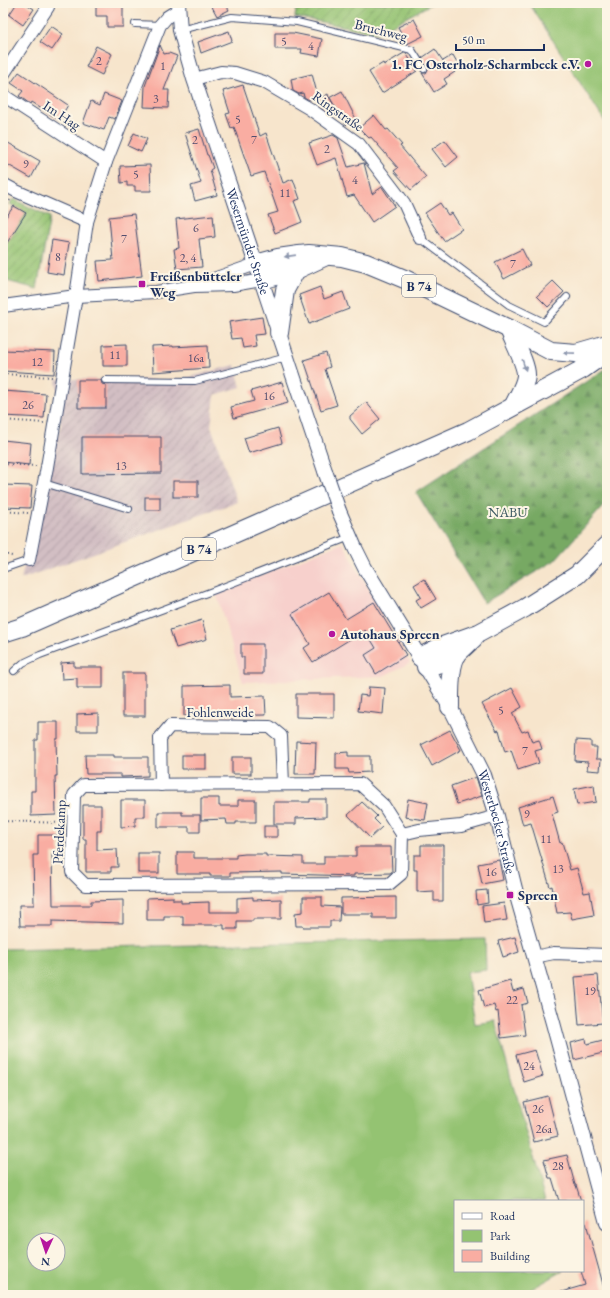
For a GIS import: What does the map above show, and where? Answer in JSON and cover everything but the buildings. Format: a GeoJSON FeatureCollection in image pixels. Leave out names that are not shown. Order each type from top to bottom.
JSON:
{"type":"FeatureCollection","features":[{"type":"Feature","properties":{"kind":"main road"},"geometry":{"type":"LineString","coordinates":[[259,272],[278,258],[308,254],[324,256]]}},
{"type":"Feature","properties":{"kind":"main road"},"geometry":{"type":"LineString","coordinates":[[259,272],[296,270],[324,256]]}},
{"type":"Feature","properties":{"kind":"main road","name":"B 74"},"geometry":{"type":"LineString","coordinates":[[324,256],[342,257],[366,263],[407,280],[508,329]]}},
{"type":"Feature","properties":{"kind":"main road"},"geometry":{"type":"LineString","coordinates":[[279,334],[285,290],[296,270]]}},
{"type":"Feature","properties":{"kind":"main road"},"geometry":{"type":"LineString","coordinates":[[508,329],[551,351],[576,353],[607,344]]}},
{"type":"Feature","properties":{"kind":"main road"},"geometry":{"type":"LineString","coordinates":[[508,329],[525,366],[526,375],[514,405]]}},
{"type":"Feature","properties":{"kind":"main road","name":"B 74"},"geometry":{"type":"LineString","coordinates":[[3,633],[22,627],[468,430],[583,368],[607,352]]}},
{"type":"Feature","properties":{"kind":"main road"},"geometry":{"type":"LineString","coordinates":[[583,368],[607,362]]}},
{"type":"Feature","properties":{"kind":"main road"},"geometry":{"type":"LineString","coordinates":[[423,662],[440,647],[479,634],[525,608],[577,575],[607,545]]}},
{"type":"Feature","properties":{"kind":"main road"},"geometry":{"type":"LineString","coordinates":[[423,662],[448,661],[457,655],[479,634]]}},
{"type":"Feature","properties":{"kind":"main road"},"geometry":{"type":"LineString","coordinates":[[450,707],[450,682],[452,669],[457,655]]}},
{"type":"Feature","properties":{"kind":"street"},"geometry":{"type":"LineString","coordinates":[[3,75],[48,7]]}},
{"type":"Feature","properties":{"kind":"street"},"geometry":{"type":"LineString","coordinates":[[29,560],[47,467],[87,222],[106,162],[160,25],[178,7]]}},
{"type":"Feature","properties":{"kind":"street","name":"Wesermünder Straße"},"geometry":{"type":"LineString","coordinates":[[178,7],[180,30],[194,79],[325,471]]}},
{"type":"Feature","properties":{"kind":"street","name":"Ringstraße"},"geometry":{"type":"LineString","coordinates":[[194,79],[221,72],[235,73],[264,82],[316,113],[359,144],[404,203],[420,238]]}},
{"type":"Feature","properties":{"kind":"street","name":"Im Hag"},"geometry":{"type":"LineString","coordinates":[[3,93],[6,97],[106,162]]}},
{"type":"Feature","properties":{"kind":"street"},"geometry":{"type":"LineString","coordinates":[[3,184],[87,222]]}},
{"type":"Feature","properties":{"kind":"street"},"geometry":{"type":"LineString","coordinates":[[194,286],[233,284],[259,272]]}},
{"type":"Feature","properties":{"kind":"street"},"geometry":{"type":"LineString","coordinates":[[3,306],[76,296],[156,292],[194,286],[259,272]]}},
{"type":"Feature","properties":{"kind":"street","name":"Westerbecker Straße"},"geometry":{"type":"LineString","coordinates":[[325,471],[339,511],[362,563],[450,707],[484,775],[497,816],[514,888],[553,1023],[607,1223]]}},
{"type":"Feature","properties":{"kind":"street","name":"Fohlenweide"},"geometry":{"type":"LineString","coordinates":[[161,785],[160,738],[170,726],[270,727],[282,736],[283,784]]}},
{"type":"Feature","properties":{"kind":"street","name":"Pferdekamp"},"geometry":{"type":"LineString","coordinates":[[360,784],[384,806],[402,834],[401,874],[388,884],[85,885],[72,872],[74,796],[83,785],[161,785],[360,784]]}},
{"type":"Feature","properties":{"kind":"street"},"geometry":{"type":"LineString","coordinates":[[402,834],[418,830],[461,826],[497,816]]}},
{"type":"Feature","properties":{"kind":"street"},"geometry":{"type":"LineString","coordinates":[[534,957],[554,952],[607,955]]}},
{"type":"Feature","properties":{"kind":"lane","name":"Bruchweg"},"geometry":{"type":"LineString","coordinates":[[180,30],[232,17],[297,22],[412,50],[424,69]]}},
{"type":"Feature","properties":{"kind":"lane"},"geometry":{"type":"LineString","coordinates":[[135,24],[160,25]]}},
{"type":"Feature","properties":{"kind":"lane"},"geometry":{"type":"LineString","coordinates":[[420,238],[509,305],[544,322],[566,297]]}},
{"type":"Feature","properties":{"kind":"lane"},"geometry":{"type":"LineString","coordinates":[[106,380],[195,381],[287,357]]}},
{"type":"Feature","properties":{"kind":"lane"},"geometry":{"type":"LineString","coordinates":[[44,484],[129,509]]}},
{"type":"Feature","properties":{"kind":"lane"},"geometry":{"type":"LineString","coordinates":[[14,671],[23,664],[40,655],[215,590],[350,537]]}},
{"type":"Feature","properties":{"kind":"lane"},"geometry":{"type":"LineString","coordinates":[[3,569],[29,560]]}},
{"type":"Feature","properties":{"kind":"path"},"geometry":{"type":"LineString","coordinates":[[3,374],[62,377]]}},
{"type":"Feature","properties":{"kind":"path"},"geometry":{"type":"LineString","coordinates":[[3,420],[54,423]]}},
{"type":"Feature","properties":{"kind":"path"},"geometry":{"type":"LineString","coordinates":[[3,464],[47,467]]}},
{"type":"Feature","properties":{"kind":"path"},"geometry":{"type":"LineString","coordinates":[[3,511],[38,513]]}},
{"type":"Feature","properties":{"kind":"path"},"geometry":{"type":"LineString","coordinates":[[3,693],[6,681],[14,671]]}},
{"type":"Feature","properties":{"kind":"path"},"geometry":{"type":"LineString","coordinates":[[3,821],[73,824]]}},
{"type":"Feature","properties":{"kind":"shaded area"},"geometry":{"type":"Polygon","coordinates":[[[235,365],[241,387],[215,395],[211,426],[237,502],[21,579],[61,425],[56,379],[178,380],[235,365]]]}},
{"type":"Feature","properties":{"kind":"shaded area"},"geometry":{"type":"Polygon","coordinates":[[[343,543],[410,663],[383,676],[243,682],[216,593],[343,543]]]}},
{"type":"Feature","properties":{"kind":"green space"},"geometry":{"type":"Polygon","coordinates":[[[297,3],[433,3],[378,33],[295,17],[297,3]]]}},
{"type":"Feature","properties":{"kind":"green space","name":"1. FC Osterholz-Scharmbeck e.V."},"geometry":{"type":"Polygon","coordinates":[[[529,3],[607,3],[607,125],[529,3]]]}},
{"type":"Feature","properties":{"kind":"green space"},"geometry":{"type":"Polygon","coordinates":[[[13,199],[50,217],[37,289],[3,280],[3,249],[26,213],[10,204],[13,199]]]}},
{"type":"Feature","properties":{"kind":"green space","name":"NABU"},"geometry":{"type":"Polygon","coordinates":[[[607,368],[607,502],[554,561],[484,603],[416,492],[607,368]]]}},
{"type":"Feature","properties":{"kind":"green space"},"geometry":{"type":"Polygon","coordinates":[[[485,939],[486,970],[467,972],[475,1024],[495,1021],[545,1200],[454,1200],[454,1272],[561,1272],[521,1295],[3,1295],[3,949],[485,939]]]}},
{"type":"Feature","properties":{"kind":"place","name":"1. FC Osterholz-Scharmbeck e.V."},"geometry":{"type":"Point","coordinates":[588,64]}},
{"type":"Feature","properties":{"kind":"place","name":"Freißenbütteler Weg"},"geometry":{"type":"Point","coordinates":[142,284]}},
{"type":"Feature","properties":{"kind":"place","name":"Autohaus Spreen"},"geometry":{"type":"Point","coordinates":[332,634]}},
{"type":"Feature","properties":{"kind":"place","name":"Spreen"},"geometry":{"type":"Point","coordinates":[510,895]}}]}
